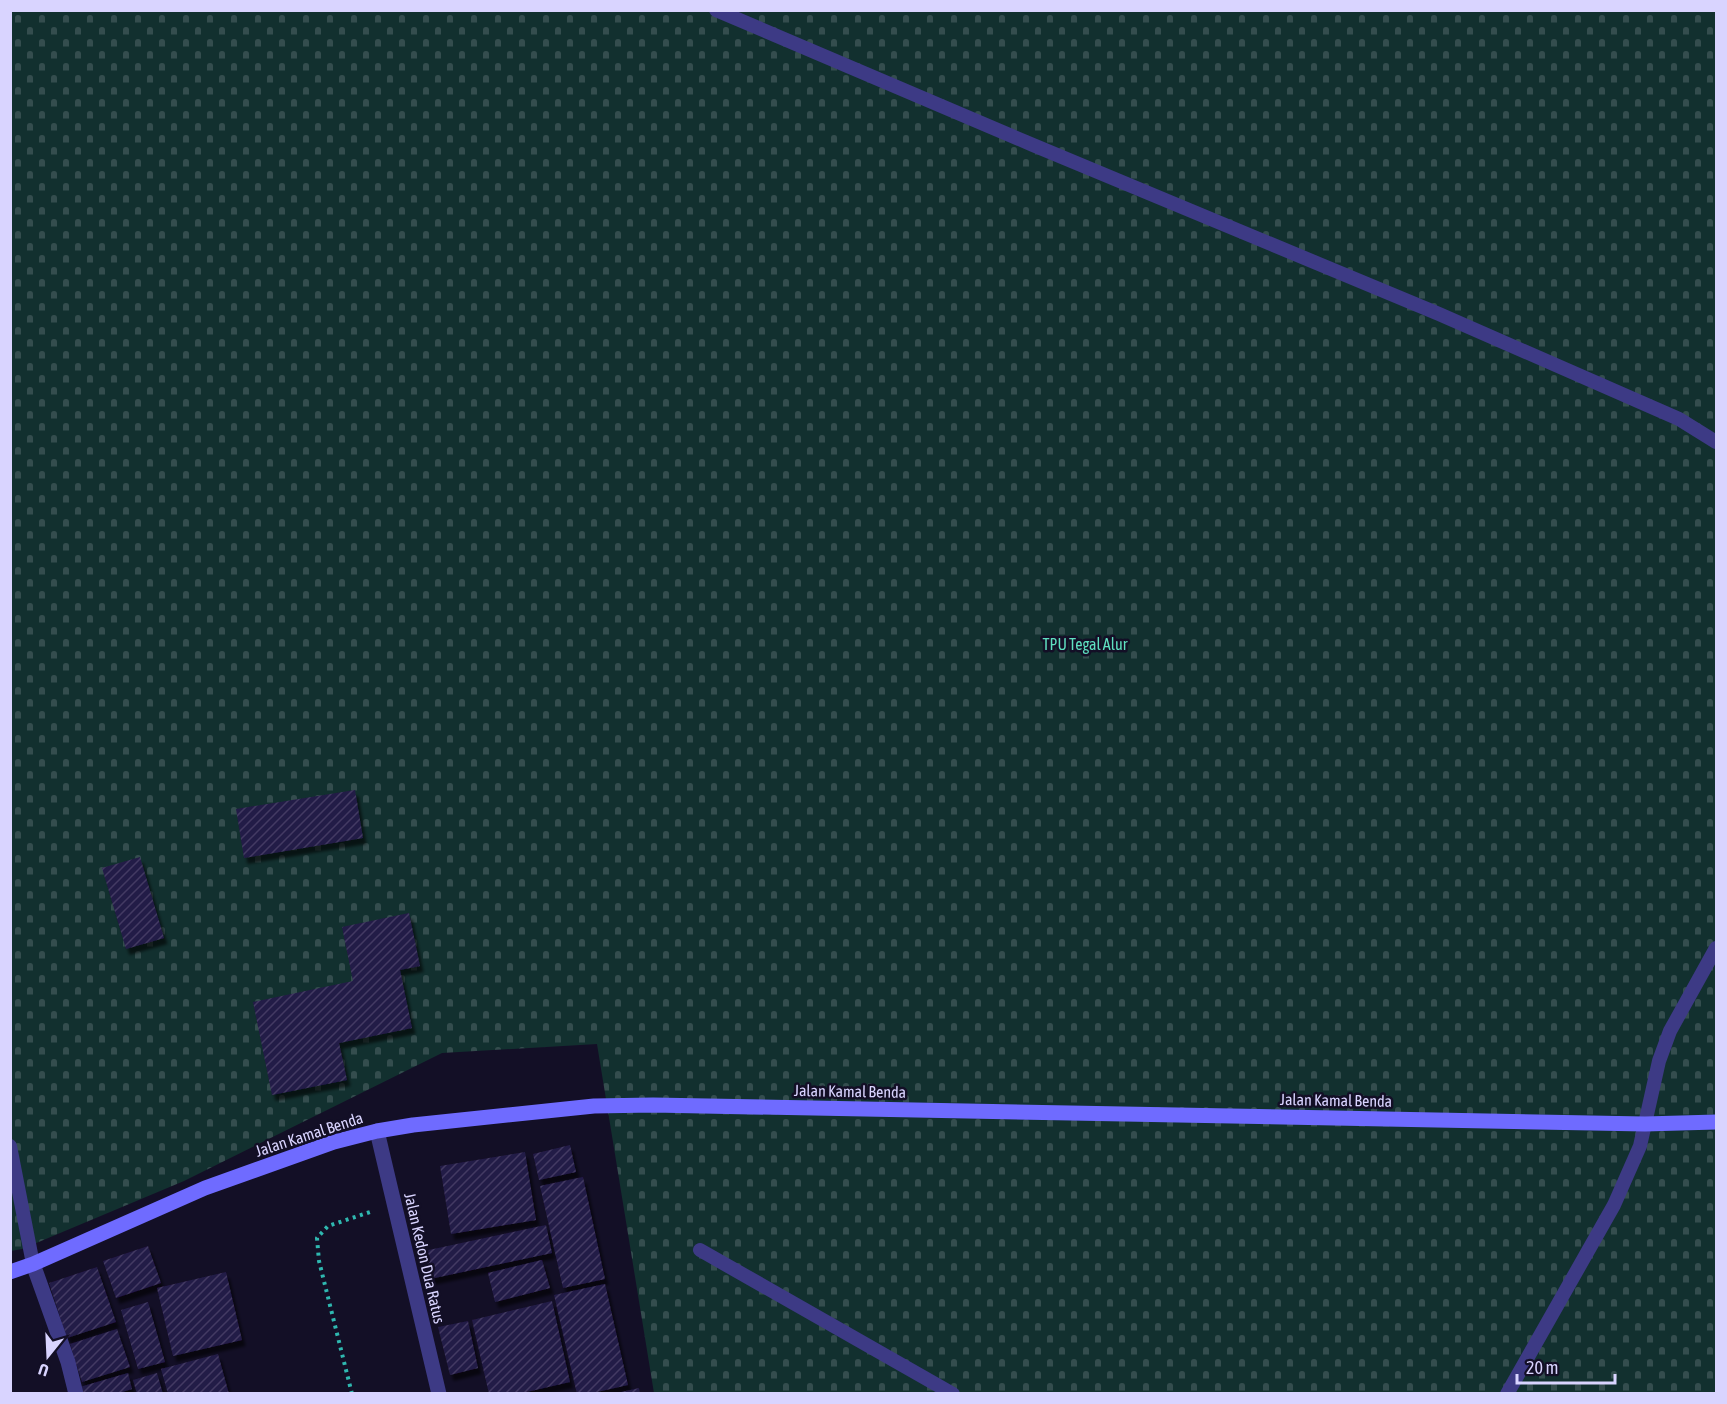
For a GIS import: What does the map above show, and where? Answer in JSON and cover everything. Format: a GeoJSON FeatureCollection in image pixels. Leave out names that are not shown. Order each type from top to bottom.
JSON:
{"type":"FeatureCollection","features":[{"type":"Feature","properties":{"kind":"main road","name":"Jalan Kamal Benda"},"geometry":{"type":"LineString","coordinates":[[10,1272],[32,1257],[205,1188],[334,1142],[413,1125],[594,1106],[653,1105],[1645,1124],[1716,1122]]}},
{"type":"Feature","properties":{"kind":"street","name":"Jalan Kedon Dua Ratus"},"geometry":{"type":"LineString","coordinates":[[377,1131],[439,1394]]}},
{"type":"Feature","properties":{"kind":"street"},"geometry":{"type":"LineString","coordinates":[[32,1257],[68,1362],[76,1394]]}},
{"type":"Feature","properties":{"kind":"lane"},"geometry":{"type":"LineString","coordinates":[[716,10],[1044,150],[1439,314],[1679,419],[1716,442]]}},
{"type":"Feature","properties":{"kind":"lane"},"geometry":{"type":"LineString","coordinates":[[1507,1394],[1614,1205],[1640,1146],[1659,1061],[1670,1031],[1716,948]]}},
{"type":"Feature","properties":{"kind":"lane"},"geometry":{"type":"LineString","coordinates":[[10,1146],[32,1257]]}},
{"type":"Feature","properties":{"kind":"lane"},"geometry":{"type":"LineString","coordinates":[[700,1250],[953,1394]]}},
{"type":"Feature","properties":{"kind":"path"},"geometry":{"type":"LineString","coordinates":[[352,1394],[319,1261],[317,1238],[328,1226],[374,1211]]}},
{"type":"Feature","properties":{"kind":"green space","name":"TPU Tegal Alur"},"geometry":{"type":"Polygon","coordinates":[[[10,11],[1716,11],[1716,1393],[654,1393],[597,1044],[442,1053],[184,1181],[22,1249],[11,1251],[10,11]]]}},
{"type":"Feature","properties":{"kind":"building"},"geometry":{"type":"Polygon","coordinates":[[[355,790],[363,838],[244,858],[236,809],[355,790]]]}},
{"type":"Feature","properties":{"kind":"building"},"geometry":{"type":"Polygon","coordinates":[[[140,857],[164,938],[126,949],[102,868],[140,857]]]}},
{"type":"Feature","properties":{"kind":"building"},"geometry":{"type":"Polygon","coordinates":[[[409,913],[420,966],[400,970],[412,1028],[339,1043],[347,1080],[272,1095],[253,1002],[353,981],[342,927],[409,913]]]}},
{"type":"Feature","properties":{"kind":"building"},"geometry":{"type":"Polygon","coordinates":[[[570,1145],[576,1172],[539,1180],[533,1154],[570,1145]]]}},
{"type":"Feature","properties":{"kind":"building"},"geometry":{"type":"Polygon","coordinates":[[[525,1152],[536,1220],[451,1234],[440,1166],[525,1152]]]}},
{"type":"Feature","properties":{"kind":"building"},"geometry":{"type":"Polygon","coordinates":[[[583,1177],[605,1279],[563,1288],[540,1186],[583,1177]]]}},
{"type":"Feature","properties":{"kind":"building"},"geometry":{"type":"Polygon","coordinates":[[[546,1225],[552,1253],[430,1279],[424,1251],[546,1225]]]}},
{"type":"Feature","properties":{"kind":"building"},"geometry":{"type":"Polygon","coordinates":[[[148,1246],[161,1283],[116,1298],[103,1261],[148,1246]]]}},
{"type":"Feature","properties":{"kind":"building"},"geometry":{"type":"Polygon","coordinates":[[[542,1260],[550,1288],[495,1302],[488,1273],[542,1260]]]}},
{"type":"Feature","properties":{"kind":"building"},"geometry":{"type":"Polygon","coordinates":[[[97,1267],[116,1322],[67,1338],[49,1283],[97,1267]]]}},
{"type":"Feature","properties":{"kind":"building"},"geometry":{"type":"Polygon","coordinates":[[[226,1272],[242,1340],[173,1356],[157,1288],[226,1272]]]}},
{"type":"Feature","properties":{"kind":"building"},"geometry":{"type":"Polygon","coordinates":[[[605,1284],[628,1385],[588,1394],[577,1394],[554,1295],[605,1284]]]}},
{"type":"Feature","properties":{"kind":"building"},"geometry":{"type":"Polygon","coordinates":[[[552,1301],[570,1382],[518,1394],[489,1394],[472,1320],[552,1301]]]}},
{"type":"Feature","properties":{"kind":"building"},"geometry":{"type":"Polygon","coordinates":[[[148,1302],[165,1362],[138,1369],[121,1310],[148,1302]]]}},
{"type":"Feature","properties":{"kind":"building"},"geometry":{"type":"Polygon","coordinates":[[[468,1321],[478,1368],[450,1375],[438,1327],[468,1321]]]}},
{"type":"Feature","properties":{"kind":"building"},"geometry":{"type":"Polygon","coordinates":[[[117,1329],[130,1367],[82,1382],[70,1344],[117,1329]]]}},
{"type":"Feature","properties":{"kind":"building"},"geometry":{"type":"Polygon","coordinates":[[[218,1354],[229,1394],[168,1394],[161,1369],[218,1354]]]}},
{"type":"Feature","properties":{"kind":"building"},"geometry":{"type":"Polygon","coordinates":[[[128,1373],[132,1389],[116,1394],[82,1394],[80,1387],[128,1373]]]}},
{"type":"Feature","properties":{"kind":"building"},"geometry":{"type":"Polygon","coordinates":[[[157,1373],[163,1394],[137,1394],[133,1380],[157,1373]]]}},
{"type":"Feature","properties":{"kind":"building"},"geometry":{"type":"Polygon","coordinates":[[[639,1388],[640,1394],[617,1394],[617,1393],[639,1388]]]}}]}
